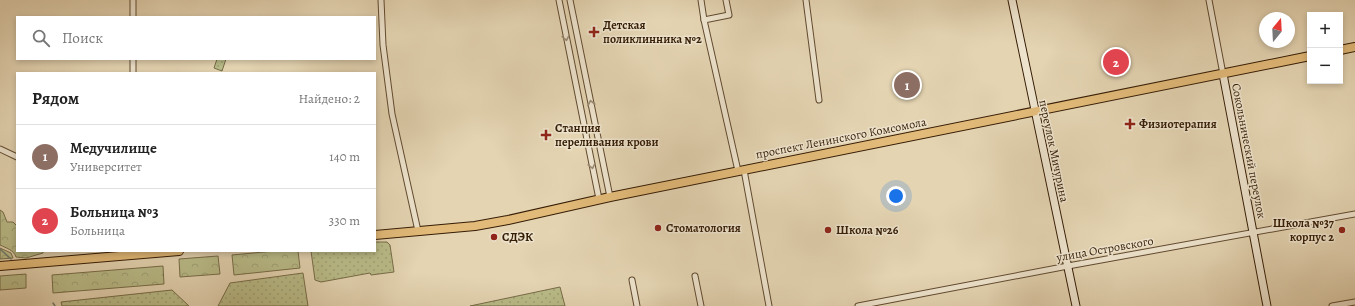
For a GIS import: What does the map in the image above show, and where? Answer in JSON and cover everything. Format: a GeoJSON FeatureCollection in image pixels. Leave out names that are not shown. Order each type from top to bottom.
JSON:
{"type":"FeatureCollection","features":[{"type":"Feature","properties":{"kind":"main road"},"geometry":{"type":"LineString","coordinates":[[1343,49],[1355,47]]}},
{"type":"Feature","properties":{"kind":"main road","name":"проспект Ленинского Комсомола"},"geometry":{"type":"LineString","coordinates":[[376,235],[475,226],[508,220],[610,196],[1307,57]]}},
{"type":"Feature","properties":{"kind":"main road"},"geometry":{"type":"LineString","coordinates":[[0,266],[155,252]]}},
{"type":"Feature","properties":{"kind":"street"},"geometry":{"type":"LineString","coordinates":[[133,0],[133,16]]}},
{"type":"Feature","properties":{"kind":"street"},"geometry":{"type":"LineString","coordinates":[[381,0],[383,45],[392,114],[418,231]]}},
{"type":"Feature","properties":{"kind":"street"},"geometry":{"type":"LineString","coordinates":[[559,0],[599,199]]}},
{"type":"Feature","properties":{"kind":"street"},"geometry":{"type":"LineString","coordinates":[[570,0],[610,196]]}},
{"type":"Feature","properties":{"kind":"street"},"geometry":{"type":"LineString","coordinates":[[701,0],[704,20],[741,170],[769,306]]}},
{"type":"Feature","properties":{"kind":"street"},"geometry":{"type":"LineString","coordinates":[[704,20],[729,15],[726,0]]}},
{"type":"Feature","properties":{"kind":"street"},"geometry":{"type":"LineString","coordinates":[[806,0],[819,100]]}},
{"type":"Feature","properties":{"kind":"street","name":"переулок Мичурина"},"geometry":{"type":"LineString","coordinates":[[1012,0],[1076,306]]}},
{"type":"Feature","properties":{"kind":"street","name":"Сокольнический переулок"},"geometry":{"type":"LineString","coordinates":[[1209,0],[1268,306]]}},
{"type":"Feature","properties":{"kind":"street"},"geometry":{"type":"LineString","coordinates":[[133,60],[133,72]]}},
{"type":"Feature","properties":{"kind":"street"},"geometry":{"type":"LineString","coordinates":[[0,149],[16,157]]}},
{"type":"Feature","properties":{"kind":"street","name":"улица Островского"},"geometry":{"type":"LineString","coordinates":[[858,306],[1355,214]]}},
{"type":"Feature","properties":{"kind":"street"},"geometry":{"type":"LineString","coordinates":[[695,276],[701,306]]}},
{"type":"Feature","properties":{"kind":"street"},"geometry":{"type":"LineString","coordinates":[[632,280],[637,306]]}},
{"type":"Feature","properties":{"kind":"street"},"geometry":{"type":"LineString","coordinates":[[1332,306],[1355,302]]}},
{"type":"Feature","properties":{"kind":"green space"},"geometry":{"type":"Polygon","coordinates":[[[217,60],[226,60],[222,71],[214,68],[217,60]]]}},
{"type":"Feature","properties":{"kind":"green space"},"geometry":{"type":"Polygon","coordinates":[[[0,210],[3,212],[7,222],[13,222],[16,225],[16,252],[43,253],[26,258],[16,257],[12,251],[0,245],[0,210]]]}},
{"type":"Feature","properties":{"kind":"green space"},"geometry":{"type":"Polygon","coordinates":[[[376,242],[387,242],[390,245],[394,272],[371,275],[370,273],[321,282],[315,280],[311,252],[376,252],[376,242]]]}},
{"type":"Feature","properties":{"kind":"green space"},"geometry":{"type":"Polygon","coordinates":[[[0,248],[11,253],[13,258],[0,259],[0,248]]]}},
{"type":"Feature","properties":{"kind":"green space"},"geometry":{"type":"Polygon","coordinates":[[[264,252],[298,252],[300,268],[234,275],[232,255],[264,252]]]}},
{"type":"Feature","properties":{"kind":"green space"},"geometry":{"type":"Polygon","coordinates":[[[218,256],[220,274],[180,277],[179,259],[218,256]]]}},
{"type":"Feature","properties":{"kind":"green space"},"geometry":{"type":"Polygon","coordinates":[[[163,266],[164,284],[53,293],[52,275],[163,266]]]}},
{"type":"Feature","properties":{"kind":"green space"},"geometry":{"type":"Polygon","coordinates":[[[303,273],[308,306],[218,306],[230,283],[303,273]]]}},
{"type":"Feature","properties":{"kind":"green space"},"geometry":{"type":"Polygon","coordinates":[[[26,274],[26,288],[0,290],[0,276],[26,274]]]}},
{"type":"Feature","properties":{"kind":"green space"},"geometry":{"type":"Polygon","coordinates":[[[560,287],[565,306],[470,306],[560,287]]]}},
{"type":"Feature","properties":{"kind":"green space"},"geometry":{"type":"Polygon","coordinates":[[[172,290],[189,306],[62,306],[61,302],[172,290]]]}},
{"type":"Feature","properties":{"kind":"waterway"},"geometry":{"type":"LineString","coordinates":[[0,249],[11,259]]}},
{"type":"Feature","properties":{"kind":"place","name":"Детская поликлинника №2"},"geometry":{"type":"Point","coordinates":[594,32]}},
{"type":"Feature","properties":{"kind":"place","name":"Больница №3"},"geometry":{"type":"Point","coordinates":[1116,62]}},
{"type":"Feature","properties":{"kind":"place","name":"Медучилище"},"geometry":{"type":"Point","coordinates":[907,85]}},
{"type":"Feature","properties":{"kind":"place","name":"Физиотерапия"},"geometry":{"type":"Point","coordinates":[1130,124]}},
{"type":"Feature","properties":{"kind":"place","name":"Станция переливания крови"},"geometry":{"type":"Point","coordinates":[546,135]}},
{"type":"Feature","properties":{"kind":"place","name":"Стоматология"},"geometry":{"type":"Point","coordinates":[658,228]}},
{"type":"Feature","properties":{"kind":"place","name":"Школа №26"},"geometry":{"type":"Point","coordinates":[828,230]}},
{"type":"Feature","properties":{"kind":"place","name":"Школа №37 корпус 2"},"geometry":{"type":"Point","coordinates":[1342,230]}},
{"type":"Feature","properties":{"kind":"place","name":"СДЭК"},"geometry":{"type":"Point","coordinates":[494,237]}}]}
